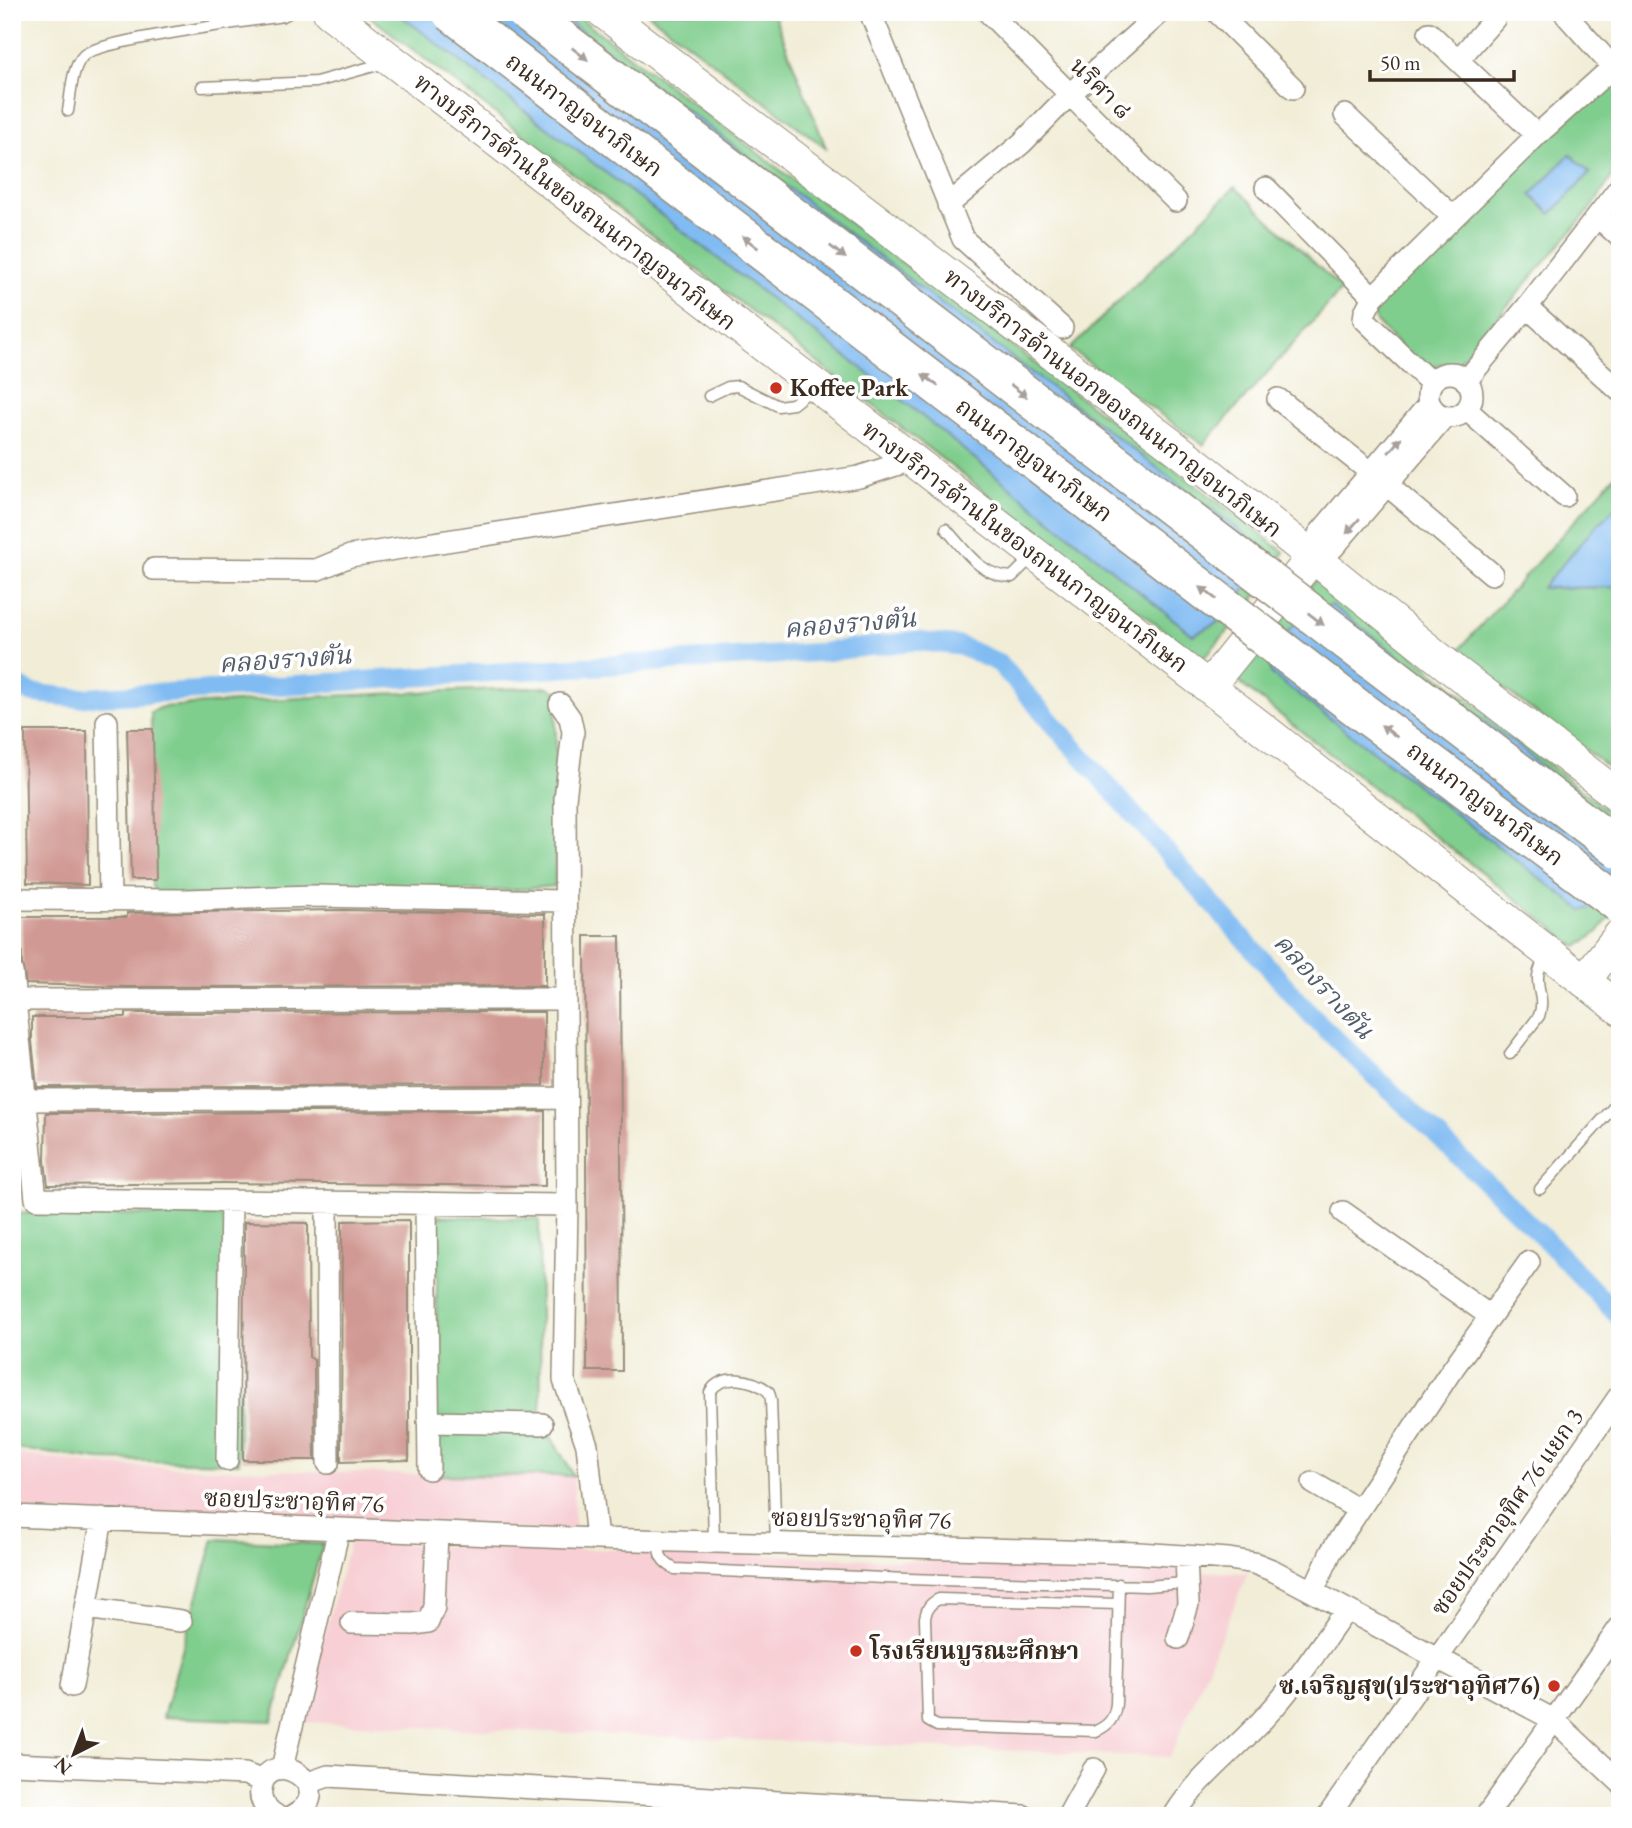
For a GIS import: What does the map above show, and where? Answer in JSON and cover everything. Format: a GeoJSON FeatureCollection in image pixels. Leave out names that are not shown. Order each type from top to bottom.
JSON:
{"type":"FeatureCollection","features":[{"type":"Feature","properties":{"kind":"highway","name":"ถนนกาญจนาภิเษก"},"geometry":{"type":"LineString","coordinates":[[451,12],[1310,671],[1620,904]]}},
{"type":"Feature","properties":{"kind":"highway","name":"ถนนกาญจนาภิเษก"},"geometry":{"type":"LineString","coordinates":[[526,12],[1620,850]]}},
{"type":"Feature","properties":{"kind":"main road","name":"ทางบริการด้านในของถนนกาญจนาภิเษก"},"geometry":{"type":"LineString","coordinates":[[328,12],[1208,687],[1620,1009]]}},
{"type":"Feature","properties":{"kind":"main road","name":"ทางบริการด้านนอกของถนนกาญจนาภิเษก"},"geometry":{"type":"LineString","coordinates":[[603,12],[1210,474],[1475,687],[1620,797]]}},
{"type":"Feature","properties":{"kind":"main road"},"geometry":{"type":"LineString","coordinates":[[1208,687],[1312,558]]}},
{"type":"Feature","properties":{"kind":"main road"},"geometry":{"type":"LineString","coordinates":[[1584,981],[1620,935]]}},
{"type":"Feature","properties":{"kind":"street"},"geometry":{"type":"LineString","coordinates":[[870,12],[963,239],[1062,328]]}},
{"type":"Feature","properties":{"kind":"street","name":"นริศา ๘"},"geometry":{"type":"LineString","coordinates":[[988,12],[1176,201]]}},
{"type":"Feature","properties":{"kind":"street"},"geometry":{"type":"LineString","coordinates":[[948,205],[1022,143],[1070,94],[1161,12]]}},
{"type":"Feature","properties":{"kind":"street"},"geometry":{"type":"LineString","coordinates":[[1217,12],[1293,88]]}},
{"type":"Feature","properties":{"kind":"street"},"geometry":{"type":"LineString","coordinates":[[1312,558],[1319,534],[1379,479],[1435,401],[1441,374],[1461,376],[1466,381],[1472,392],[1467,410],[1457,417],[1435,401],[1364,319],[1364,312],[1373,297],[1536,135],[1616,71],[1566,15]]}},
{"type":"Feature","properties":{"kind":"street"},"geometry":{"type":"LineString","coordinates":[[1458,60],[1495,18]]}},
{"type":"Feature","properties":{"kind":"street"},"geometry":{"type":"LineString","coordinates":[[1429,33],[1536,135]]}},
{"type":"Feature","properties":{"kind":"street"},"geometry":{"type":"LineString","coordinates":[[1345,115],[1453,217]]}},
{"type":"Feature","properties":{"kind":"street"},"geometry":{"type":"LineString","coordinates":[[1466,381],[1620,187]]}},
{"type":"Feature","properties":{"kind":"street"},"geometry":{"type":"LineString","coordinates":[[1266,188],[1373,297]]}},
{"type":"Feature","properties":{"kind":"street"},"geometry":{"type":"LineString","coordinates":[[1598,217],[1620,237]]}},
{"type":"Feature","properties":{"kind":"street"},"geometry":{"type":"LineString","coordinates":[[1527,307],[1620,391]]}},
{"type":"Feature","properties":{"kind":"street"},"geometry":{"type":"LineString","coordinates":[[1278,399],[1492,574]]}},
{"type":"Feature","properties":{"kind":"street"},"geometry":{"type":"LineString","coordinates":[[1467,410],[1564,496]]}},
{"type":"Feature","properties":{"kind":"street"},"geometry":{"type":"LineString","coordinates":[[154,569],[316,570],[350,556],[859,477],[911,460]]}},
{"type":"Feature","properties":{"kind":"street"},"geometry":{"type":"LineString","coordinates":[[560,704],[570,718],[573,732],[565,799],[567,1205],[564,1380],[587,1445],[597,1539]]}},
{"type":"Feature","properties":{"kind":"street"},"geometry":{"type":"LineString","coordinates":[[107,722],[110,899]]}},
{"type":"Feature","properties":{"kind":"street"},"geometry":{"type":"LineString","coordinates":[[12,899],[185,900],[313,896],[565,901]]}},
{"type":"Feature","properties":{"kind":"street"},"geometry":{"type":"LineString","coordinates":[[12,972],[36,1199],[567,1205]]}},
{"type":"Feature","properties":{"kind":"street"},"geometry":{"type":"LineString","coordinates":[[15,999],[565,999]]}},
{"type":"Feature","properties":{"kind":"street"},"geometry":{"type":"LineString","coordinates":[[25,1100],[566,1098]]}},
{"type":"Feature","properties":{"kind":"street"},"geometry":{"type":"LineString","coordinates":[[227,1460],[231,1201]]}},
{"type":"Feature","properties":{"kind":"street"},"geometry":{"type":"LineString","coordinates":[[327,1202],[328,1463]]}},
{"type":"Feature","properties":{"kind":"street"},"geometry":{"type":"LineString","coordinates":[[426,1203],[429,1469]]}},
{"type":"Feature","properties":{"kind":"street"},"geometry":{"type":"LineString","coordinates":[[1343,1212],[1490,1316]]}},
{"type":"Feature","properties":{"kind":"street"},"geometry":{"type":"LineString","coordinates":[[1313,1591],[1336,1544],[1449,1374],[1529,1262]]}},
{"type":"Feature","properties":{"kind":"street","name":"ซอยประชาอุทิศ 76 แยก 3"},"geometry":{"type":"LineString","coordinates":[[1328,1816],[1620,1395]]}},
{"type":"Feature","properties":{"kind":"street"},"geometry":{"type":"LineString","coordinates":[[428,1422],[542,1424]]}},
{"type":"Feature","properties":{"kind":"street"},"geometry":{"type":"LineString","coordinates":[[1313,1483],[1359,1510]]}},
{"type":"Feature","properties":{"kind":"street","name":"ซอยประชาอุทิศ 76"},"geometry":{"type":"LineString","coordinates":[[12,1516],[597,1539],[1139,1553],[1254,1563],[1313,1591],[1553,1720],[1620,1782]]}},
{"type":"Feature","properties":{"kind":"street"},"geometry":{"type":"LineString","coordinates":[[72,1686],[102,1520]]}},
{"type":"Feature","properties":{"kind":"street"},"geometry":{"type":"LineString","coordinates":[[282,1768],[338,1529]]}},
{"type":"Feature","properties":{"kind":"street"},"geometry":{"type":"LineString","coordinates":[[352,1623],[412,1625],[428,1622],[434,1607],[437,1533]]}},
{"type":"Feature","properties":{"kind":"street"},"geometry":{"type":"LineString","coordinates":[[1178,1638],[1188,1604],[1185,1583],[1186,1556]]}},
{"type":"Feature","properties":{"kind":"street"},"geometry":{"type":"LineString","coordinates":[[86,1608],[181,1621]]}},
{"type":"Feature","properties":{"kind":"street"},"geometry":{"type":"LineString","coordinates":[[1174,1816],[1207,1772],[1249,1734],[1279,1701],[1346,1610]]}},
{"type":"Feature","properties":{"kind":"street"},"geometry":{"type":"LineString","coordinates":[[1486,1816],[1620,1627]]}},
{"type":"Feature","properties":{"kind":"street"},"geometry":{"type":"LineString","coordinates":[[12,1764],[244,1774],[263,1782]]}},
{"type":"Feature","properties":{"kind":"street"},"geometry":{"type":"LineString","coordinates":[[277,1816],[264,1805],[261,1798],[263,1782],[268,1775],[282,1768],[297,1772],[308,1783],[310,1791],[306,1806],[293,1816]]}},
{"type":"Feature","properties":{"kind":"street"},"geometry":{"type":"LineString","coordinates":[[1068,1816],[1094,1769]]}},
{"type":"Feature","properties":{"kind":"street"},"geometry":{"type":"LineString","coordinates":[[308,1783],[328,1776],[750,1808],[1024,1816]]}},
{"type":"Feature","properties":{"kind":"lane"},"geometry":{"type":"LineString","coordinates":[[68,111],[79,60],[91,50],[283,16],[291,12]]}},
{"type":"Feature","properties":{"kind":"lane"},"geometry":{"type":"LineString","coordinates":[[202,87],[316,82],[392,61]]}},
{"type":"Feature","properties":{"kind":"lane"},"geometry":{"type":"LineString","coordinates":[[709,396],[728,387],[738,386],[778,406],[793,404],[815,386]]}},
{"type":"Feature","properties":{"kind":"lane"},"geometry":{"type":"LineString","coordinates":[[946,529],[982,569],[999,577],[1012,578],[1034,555]]}},
{"type":"Feature","properties":{"kind":"lane"},"geometry":{"type":"LineString","coordinates":[[1510,1054],[1542,1009],[1538,976],[1547,952]]}},
{"type":"Feature","properties":{"kind":"lane"},"geometry":{"type":"LineString","coordinates":[[1540,1189],[1620,1100]]}},
{"type":"Feature","properties":{"kind":"lane"},"geometry":{"type":"LineString","coordinates":[[714,1542],[710,1392],[715,1384],[724,1380],[752,1382],[769,1392],[776,1543]]}},
{"type":"Feature","properties":{"kind":"lane"},"geometry":{"type":"LineString","coordinates":[[659,1541],[662,1559],[675,1569],[1147,1586],[1185,1583]]}},
{"type":"Feature","properties":{"kind":"lane"},"geometry":{"type":"LineString","coordinates":[[1118,1604],[939,1599],[931,1603],[926,1609],[925,1618],[928,1721],[937,1726],[1069,1731],[1096,1731],[1106,1727],[1115,1715],[1116,1704],[1119,1584]]}},
{"type":"Feature","properties":{"kind":"shaded area"},"geometry":{"type":"Polygon","coordinates":[[[12,1453],[96,1465],[434,1475],[574,1476],[574,1531],[12,1511],[12,1453]]]}},
{"type":"Feature","properties":{"kind":"shaded area","name":"โรงเรียนบูรณะศึกษา"},"geometry":{"type":"Polygon","coordinates":[[[350,1541],[528,1550],[601,1549],[1248,1573],[1170,1757],[300,1722],[350,1541]]]}},
{"type":"Feature","properties":{"kind":"green space"},"geometry":{"type":"Polygon","coordinates":[[[364,12],[572,12],[1284,552],[1250,606],[1202,660],[364,12]]]}},
{"type":"Feature","properties":{"kind":"green space"},"geometry":{"type":"Polygon","coordinates":[[[646,12],[773,12],[826,148],[646,12]]]}},
{"type":"Feature","properties":{"kind":"green space"},"geometry":{"type":"Polygon","coordinates":[[[1610,83],[1620,92],[1620,164],[1594,205],[1459,362],[1439,364],[1423,370],[1376,322],[1373,310],[1597,89],[1610,83]]]}},
{"type":"Feature","properties":{"kind":"green space"},"geometry":{"type":"Polygon","coordinates":[[[1235,187],[1342,289],[1203,445],[1070,349],[1235,187]]]}},
{"type":"Feature","properties":{"kind":"green space"},"geometry":{"type":"Polygon","coordinates":[[[1620,470],[1620,503],[1543,588],[1620,587],[1620,776],[1456,653],[1620,470]]]}},
{"type":"Feature","properties":{"kind":"green space"},"geometry":{"type":"Polygon","coordinates":[[[1318,579],[1620,821],[1620,904],[1597,933],[1577,947],[1242,685],[1234,673],[1318,579]]]}},
{"type":"Feature","properties":{"kind":"green space"},"geometry":{"type":"Polygon","coordinates":[[[548,687],[556,691],[555,886],[515,890],[160,896],[152,887],[151,712],[162,707],[330,696],[548,687]]]}},
{"type":"Feature","properties":{"kind":"green space"},"geometry":{"type":"Polygon","coordinates":[[[18,1213],[240,1216],[239,1463],[99,1460],[12,1448],[12,1253],[18,1213]]]}},
{"type":"Feature","properties":{"kind":"green space"},"geometry":{"type":"Polygon","coordinates":[[[438,1216],[539,1219],[541,1411],[550,1435],[574,1476],[434,1475],[438,1216]]]}},
{"type":"Feature","properties":{"kind":"green space"},"geometry":{"type":"Polygon","coordinates":[[[214,1539],[323,1544],[272,1721],[163,1717],[214,1539]]]}},
{"type":"Feature","properties":{"kind":"water"},"geometry":{"type":"Polygon","coordinates":[[[396,12],[557,12],[1251,539],[1265,557],[1242,594],[1217,623],[1193,635],[891,391],[396,12]]]}},
{"type":"Feature","properties":{"kind":"water"},"geometry":{"type":"Polygon","coordinates":[[[1570,154],[1590,173],[1551,214],[1531,195],[1570,154]]]}},
{"type":"Feature","properties":{"kind":"water"},"geometry":{"type":"Polygon","coordinates":[[[1620,503],[1620,587],[1542,588],[1594,528],[1620,503]]]}},
{"type":"Feature","properties":{"kind":"water"},"geometry":{"type":"Polygon","coordinates":[[[1331,605],[1517,745],[1620,833],[1620,884],[1596,908],[1582,910],[1271,674],[1268,657],[1296,622],[1331,605]]]}},
{"type":"Feature","properties":{"kind":"building"},"geometry":{"type":"Polygon","coordinates":[[[127,729],[153,729],[156,880],[131,880],[127,729]]]}},
{"type":"Feature","properties":{"kind":"building"},"geometry":{"type":"Polygon","coordinates":[[[25,731],[87,731],[88,885],[27,883],[25,731]]]}},
{"type":"Feature","properties":{"kind":"building"},"geometry":{"type":"Polygon","coordinates":[[[343,910],[545,914],[545,986],[126,987],[26,984],[22,963],[21,917],[127,917],[127,913],[343,910]]]}},
{"type":"Feature","properties":{"kind":"building"},"geometry":{"type":"Polygon","coordinates":[[[585,936],[620,936],[622,1371],[587,1371],[585,936]]]}},
{"type":"Feature","properties":{"kind":"building"},"geometry":{"type":"Polygon","coordinates":[[[544,1012],[544,1085],[37,1087],[32,1041],[32,1017],[126,1017],[126,1013],[544,1012]]]}},
{"type":"Feature","properties":{"kind":"building"},"geometry":{"type":"Polygon","coordinates":[[[545,1111],[545,1186],[223,1183],[48,1185],[45,1161],[46,1113],[545,1111]]]}},
{"type":"Feature","properties":{"kind":"building"},"geometry":{"type":"Polygon","coordinates":[[[409,1220],[409,1460],[341,1462],[342,1221],[409,1220]]]}},
{"type":"Feature","properties":{"kind":"building"},"geometry":{"type":"Polygon","coordinates":[[[244,1222],[308,1223],[309,1357],[314,1360],[315,1460],[243,1460],[244,1222]]]}},
{"type":"Feature","properties":{"kind":"waterway","name":"คลองรางตัน"},"geometry":{"type":"LineString","coordinates":[[12,684],[32,693],[77,698],[824,652],[915,641],[960,646],[999,663],[1313,1017],[1544,1238],[1620,1318]]}},
{"type":"Feature","properties":{"kind":"place","name":"Koffee Park"},"geometry":{"type":"Point","coordinates":[776,388]}},
{"type":"Feature","properties":{"kind":"place","name":"โรงเรียนบูรณะศึกษา"},"geometry":{"type":"Point","coordinates":[856,1651]}},
{"type":"Feature","properties":{"kind":"place","name":"ซ.เจริญสุข(ประชาอุทิศ76)"},"geometry":{"type":"Point","coordinates":[1554,1686]}}]}
